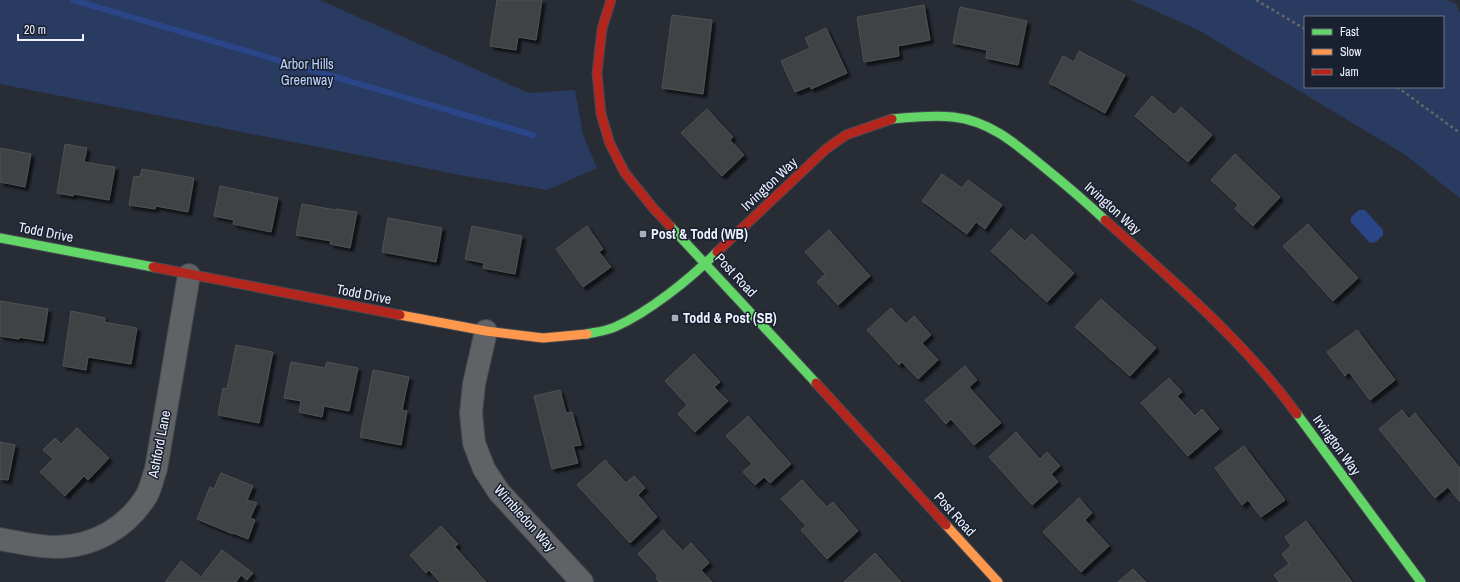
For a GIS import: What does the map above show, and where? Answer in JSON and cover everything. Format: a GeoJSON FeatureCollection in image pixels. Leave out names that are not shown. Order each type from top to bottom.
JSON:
{"type":"FeatureCollection","features":[{"type":"Feature","properties":{"kind":"street","name":"Post Road"},"geometry":{"type":"LineString","coordinates":[[611,0],[602,30],[597,72],[600,114],[610,144],[625,173],[654,209],[706,263],[998,582]]}},
{"type":"Feature","properties":{"kind":"street","name":"Irvington Way"},"geometry":{"type":"LineString","coordinates":[[706,263],[826,150],[846,135],[892,119],[923,116],[954,117],[985,125],[1008,138],[1076,194],[1202,306],[1245,352],[1289,403],[1421,582]]}},
{"type":"Feature","properties":{"kind":"street","name":"Todd Drive"},"geometry":{"type":"LineString","coordinates":[[0,238],[486,331],[543,338],[586,334],[613,328],[638,315],[706,263]]}},
{"type":"Feature","properties":{"kind":"street","name":"Ashford Lane"},"geometry":{"type":"LineString","coordinates":[[0,539],[53,547],[73,546],[96,540],[114,531],[132,515],[148,494],[156,469],[189,275]]}},
{"type":"Feature","properties":{"kind":"street","name":"Wimbledon Way"},"geometry":{"type":"LineString","coordinates":[[486,331],[474,384],[471,413],[474,443],[484,469],[499,492],[578,581]]}},
{"type":"Feature","properties":{"kind":"path"},"geometry":{"type":"LineString","coordinates":[[1256,0],[1304,28]]}},
{"type":"Feature","properties":{"kind":"path"},"geometry":{"type":"LineString","coordinates":[[1398,88],[1460,133]]}},
{"type":"Feature","properties":{"kind":"green space","name":"Arbor Hills Greenway"},"geometry":{"type":"Polygon","coordinates":[[[0,0],[320,0],[529,93],[575,90],[583,135],[597,168],[547,190],[460,175],[0,84],[0,0]]]}},
{"type":"Feature","properties":{"kind":"green space"},"geometry":{"type":"Polygon","coordinates":[[[1131,0],[1447,0],[1456,4],[1460,13],[1460,198],[1404,154],[1200,31],[1131,0]]]}},
{"type":"Feature","properties":{"kind":"water"},"geometry":{"type":"Polygon","coordinates":[[[1359,210],[1365,210],[1383,230],[1383,235],[1376,242],[1370,243],[1351,222],[1351,217],[1359,210]]]}},
{"type":"Feature","properties":{"kind":"building"},"geometry":{"type":"Polygon","coordinates":[[[497,0],[542,0],[536,40],[518,37],[516,50],[490,46],[497,0]]]}},
{"type":"Feature","properties":{"kind":"building"},"geometry":{"type":"Polygon","coordinates":[[[924,5],[930,40],[898,46],[899,56],[864,62],[857,17],[924,5]]]}},
{"type":"Feature","properties":{"kind":"building"},"geometry":{"type":"Polygon","coordinates":[[[960,7],[1027,21],[1018,65],[986,58],[987,50],[953,43],[960,7]]]}},
{"type":"Feature","properties":{"kind":"building"},"geometry":{"type":"Polygon","coordinates":[[[672,15],[712,20],[703,94],[662,88],[672,15]]]}},
{"type":"Feature","properties":{"kind":"building"},"geometry":{"type":"Polygon","coordinates":[[[826,28],[847,73],[811,89],[810,86],[795,92],[781,61],[810,48],[805,38],[826,28]]]}},
{"type":"Feature","properties":{"kind":"building"},"geometry":{"type":"Polygon","coordinates":[[[1079,51],[1125,75],[1105,113],[1049,83],[1063,56],[1074,62],[1079,51]]]}},
{"type":"Feature","properties":{"kind":"building"},"geometry":{"type":"Polygon","coordinates":[[[1152,96],[1174,115],[1181,107],[1212,135],[1188,162],[1135,116],[1152,96]]]}},
{"type":"Feature","properties":{"kind":"building"},"geometry":{"type":"Polygon","coordinates":[[[707,109],[733,137],[730,140],[744,155],[722,176],[681,133],[707,109]]]}},
{"type":"Feature","properties":{"kind":"building"},"geometry":{"type":"Polygon","coordinates":[[[65,144],[87,148],[84,162],[115,167],[109,200],[74,194],[73,196],[57,193],[65,144]]]}},
{"type":"Feature","properties":{"kind":"building"},"geometry":{"type":"Polygon","coordinates":[[[0,148],[31,154],[25,187],[0,182],[0,148]]]}},
{"type":"Feature","properties":{"kind":"building"},"geometry":{"type":"Polygon","coordinates":[[[1235,154],[1280,197],[1253,226],[1235,209],[1238,205],[1211,180],[1235,154]]]}},
{"type":"Feature","properties":{"kind":"building"},"geometry":{"type":"Polygon","coordinates":[[[142,169],[194,178],[188,212],[156,206],[155,209],[129,205],[134,176],[140,177],[142,169]]]}},
{"type":"Feature","properties":{"kind":"building"},"geometry":{"type":"Polygon","coordinates":[[[942,174],[962,188],[968,180],[1002,205],[985,229],[976,222],[967,234],[922,201],[942,174]]]}},
{"type":"Feature","properties":{"kind":"building"},"geometry":{"type":"Polygon","coordinates":[[[220,186],[278,198],[271,232],[233,224],[234,220],[214,216],[220,186]]]}},
{"type":"Feature","properties":{"kind":"building"},"geometry":{"type":"Polygon","coordinates":[[[302,204],[357,212],[350,248],[330,244],[331,241],[296,235],[302,204]]]}},
{"type":"Feature","properties":{"kind":"building"},"geometry":{"type":"Polygon","coordinates":[[[388,218],[442,228],[436,262],[382,252],[388,218]]]}},
{"type":"Feature","properties":{"kind":"building"},"geometry":{"type":"Polygon","coordinates":[[[1308,224],[1358,278],[1333,301],[1283,246],[1308,224]]]}},
{"type":"Feature","properties":{"kind":"building"},"geometry":{"type":"Polygon","coordinates":[[[472,226],[522,236],[515,274],[483,268],[484,263],[465,259],[472,226]]]}},
{"type":"Feature","properties":{"kind":"building"},"geometry":{"type":"Polygon","coordinates":[[[587,226],[603,249],[599,252],[611,267],[583,287],[556,249],[587,226]]]}},
{"type":"Feature","properties":{"kind":"building"},"geometry":{"type":"Polygon","coordinates":[[[1011,229],[1025,241],[1032,234],[1074,273],[1047,302],[991,251],[1011,229]]]}},
{"type":"Feature","properties":{"kind":"building"},"geometry":{"type":"Polygon","coordinates":[[[829,230],[870,276],[838,305],[817,282],[825,274],[805,252],[829,230]]]}},
{"type":"Feature","properties":{"kind":"building"},"geometry":{"type":"Polygon","coordinates":[[[1101,299],[1156,348],[1130,376],[1075,327],[1101,299]]]}},
{"type":"Feature","properties":{"kind":"building"},"geometry":{"type":"Polygon","coordinates":[[[0,301],[48,309],[43,341],[19,337],[19,339],[0,336],[0,301]]]}},
{"type":"Feature","properties":{"kind":"building"},"geometry":{"type":"Polygon","coordinates":[[[891,308],[906,324],[914,316],[931,335],[922,343],[938,360],[918,379],[902,362],[899,365],[867,330],[891,308]]]}},
{"type":"Feature","properties":{"kind":"building"},"geometry":{"type":"Polygon","coordinates":[[[71,311],[105,318],[104,322],[137,328],[131,364],[88,357],[86,370],[63,366],[71,311]]]}},
{"type":"Feature","properties":{"kind":"building"},"geometry":{"type":"Polygon","coordinates":[[[1357,330],[1395,380],[1370,400],[1349,372],[1345,376],[1327,352],[1357,330]]]}},
{"type":"Feature","properties":{"kind":"building"},"geometry":{"type":"Polygon","coordinates":[[[236,345],[273,352],[259,423],[218,415],[223,388],[227,389],[236,345]]]}},
{"type":"Feature","properties":{"kind":"building"},"geometry":{"type":"Polygon","coordinates":[[[694,354],[720,382],[714,387],[728,401],[695,432],[678,414],[687,405],[665,381],[694,354]]]}},
{"type":"Feature","properties":{"kind":"building"},"geometry":{"type":"Polygon","coordinates":[[[291,362],[325,368],[327,362],[358,368],[349,411],[324,406],[322,417],[299,412],[301,401],[284,398],[291,362]]]}},
{"type":"Feature","properties":{"kind":"building"},"geometry":{"type":"Polygon","coordinates":[[[965,366],[977,380],[969,387],[1001,423],[974,445],[951,419],[946,424],[925,400],[965,366]]]}},
{"type":"Feature","properties":{"kind":"building"},"geometry":{"type":"Polygon","coordinates":[[[373,370],[409,377],[402,410],[407,411],[401,445],[360,437],[373,370]]]}},
{"type":"Feature","properties":{"kind":"building"},"geometry":{"type":"Polygon","coordinates":[[[1169,378],[1182,392],[1177,396],[1195,416],[1202,409],[1219,429],[1188,456],[1141,403],[1169,378]]]}},
{"type":"Feature","properties":{"kind":"building"},"geometry":{"type":"Polygon","coordinates":[[[560,390],[566,413],[572,412],[581,445],[573,446],[578,463],[552,469],[534,396],[560,390]]]}},
{"type":"Feature","properties":{"kind":"building"},"geometry":{"type":"Polygon","coordinates":[[[1402,410],[1409,419],[1415,413],[1460,468],[1460,502],[1448,487],[1435,498],[1379,429],[1402,410]]]}},
{"type":"Feature","properties":{"kind":"building"},"geometry":{"type":"Polygon","coordinates":[[[748,416],[791,464],[770,483],[764,477],[755,485],[743,472],[752,464],[726,436],[748,416]]]}},
{"type":"Feature","properties":{"kind":"building"},"geometry":{"type":"Polygon","coordinates":[[[77,428],[109,458],[88,480],[84,476],[65,496],[40,472],[53,459],[43,450],[55,438],[61,444],[77,428]]]}},
{"type":"Feature","properties":{"kind":"building"},"geometry":{"type":"Polygon","coordinates":[[[1016,432],[1040,459],[1047,452],[1060,466],[1051,474],[1058,482],[1032,505],[989,457],[1016,432]]]}},
{"type":"Feature","properties":{"kind":"building"},"geometry":{"type":"Polygon","coordinates":[[[0,442],[15,445],[8,480],[0,479],[0,442]]]}},
{"type":"Feature","properties":{"kind":"building"},"geometry":{"type":"Polygon","coordinates":[[[1244,446],[1285,500],[1261,517],[1248,500],[1242,505],[1215,468],[1244,446]]]}},
{"type":"Feature","properties":{"kind":"building"},"geometry":{"type":"Polygon","coordinates":[[[605,460],[626,483],[634,476],[645,488],[638,495],[657,517],[630,543],[577,485],[605,460]]]}},
{"type":"Feature","properties":{"kind":"building"},"geometry":{"type":"Polygon","coordinates":[[[221,473],[253,486],[247,500],[257,503],[250,518],[255,520],[248,539],[197,519],[210,487],[214,489],[221,473]]]}},
{"type":"Feature","properties":{"kind":"building"},"geometry":{"type":"Polygon","coordinates":[[[802,480],[827,507],[833,502],[858,531],[827,559],[801,530],[806,526],[781,499],[802,480]]]}},
{"type":"Feature","properties":{"kind":"building"},"geometry":{"type":"Polygon","coordinates":[[[1079,498],[1092,513],[1085,520],[1109,546],[1081,572],[1043,532],[1079,498]]]}},
{"type":"Feature","properties":{"kind":"building"},"geometry":{"type":"Polygon","coordinates":[[[1306,521],[1352,582],[1279,582],[1274,575],[1289,564],[1282,554],[1291,546],[1285,537],[1306,521]]]}},
{"type":"Feature","properties":{"kind":"building"},"geometry":{"type":"Polygon","coordinates":[[[441,526],[458,544],[455,547],[486,582],[440,582],[429,570],[426,573],[410,555],[441,526]]]}},
{"type":"Feature","properties":{"kind":"building"},"geometry":{"type":"Polygon","coordinates":[[[663,530],[683,551],[691,543],[709,563],[701,570],[712,582],[659,582],[656,578],[658,576],[638,554],[663,530]]]}},
{"type":"Feature","properties":{"kind":"building"},"geometry":{"type":"Polygon","coordinates":[[[222,550],[253,573],[247,580],[241,575],[236,582],[165,582],[181,561],[201,577],[222,550]]]}},
{"type":"Feature","properties":{"kind":"building"},"geometry":{"type":"Polygon","coordinates":[[[875,553],[901,582],[844,582],[875,553]]]}},
{"type":"Feature","properties":{"kind":"building"},"geometry":{"type":"Polygon","coordinates":[[[1133,569],[1146,582],[1118,582],[1133,569]]]}},
{"type":"Feature","properties":{"kind":"waterway"},"geometry":{"type":"LineString","coordinates":[[73,0],[533,135]]}},
{"type":"Feature","properties":{"kind":"traffic: fast"},"geometry":{"type":"LineString","coordinates":[[892,119],[945,116],[967,119],[979,123],[1003,135],[1014,143],[1105,220]]}},
{"type":"Feature","properties":{"kind":"traffic: fast"},"geometry":{"type":"LineString","coordinates":[[670,226],[816,383]]}},
{"type":"Feature","properties":{"kind":"traffic: fast"},"geometry":{"type":"LineString","coordinates":[[0,238],[153,267]]}},
{"type":"Feature","properties":{"kind":"traffic: fast"},"geometry":{"type":"LineString","coordinates":[[587,334],[612,328],[641,313],[682,284],[717,252]]}},
{"type":"Feature","properties":{"kind":"traffic: fast"},"geometry":{"type":"LineString","coordinates":[[1297,414],[1421,582]]}},
{"type":"Feature","properties":{"kind":"traffic: slow"},"geometry":{"type":"LineString","coordinates":[[400,315],[486,331],[543,338],[587,334]]}},
{"type":"Feature","properties":{"kind":"traffic: slow"},"geometry":{"type":"LineString","coordinates":[[946,525],[998,582]]}},
{"type":"Feature","properties":{"kind":"traffic: jam"},"geometry":{"type":"LineString","coordinates":[[611,0],[602,29],[597,73],[601,114],[610,144],[625,173],[670,226]]}},
{"type":"Feature","properties":{"kind":"traffic: jam"},"geometry":{"type":"LineString","coordinates":[[717,252],[826,149],[846,135],[892,119]]}},
{"type":"Feature","properties":{"kind":"traffic: jam"},"geometry":{"type":"LineString","coordinates":[[1105,220],[1206,312],[1230,336],[1254,361],[1297,414]]}},
{"type":"Feature","properties":{"kind":"traffic: jam"},"geometry":{"type":"LineString","coordinates":[[153,267],[400,315]]}},
{"type":"Feature","properties":{"kind":"traffic: jam"},"geometry":{"type":"LineString","coordinates":[[816,383],[946,525]]}},
{"type":"Feature","properties":{"kind":"place","name":"Post & Todd (WB)"},"geometry":{"type":"Point","coordinates":[643,234]}},
{"type":"Feature","properties":{"kind":"place","name":"Todd & Post (SB)"},"geometry":{"type":"Point","coordinates":[675,318]}}]}
